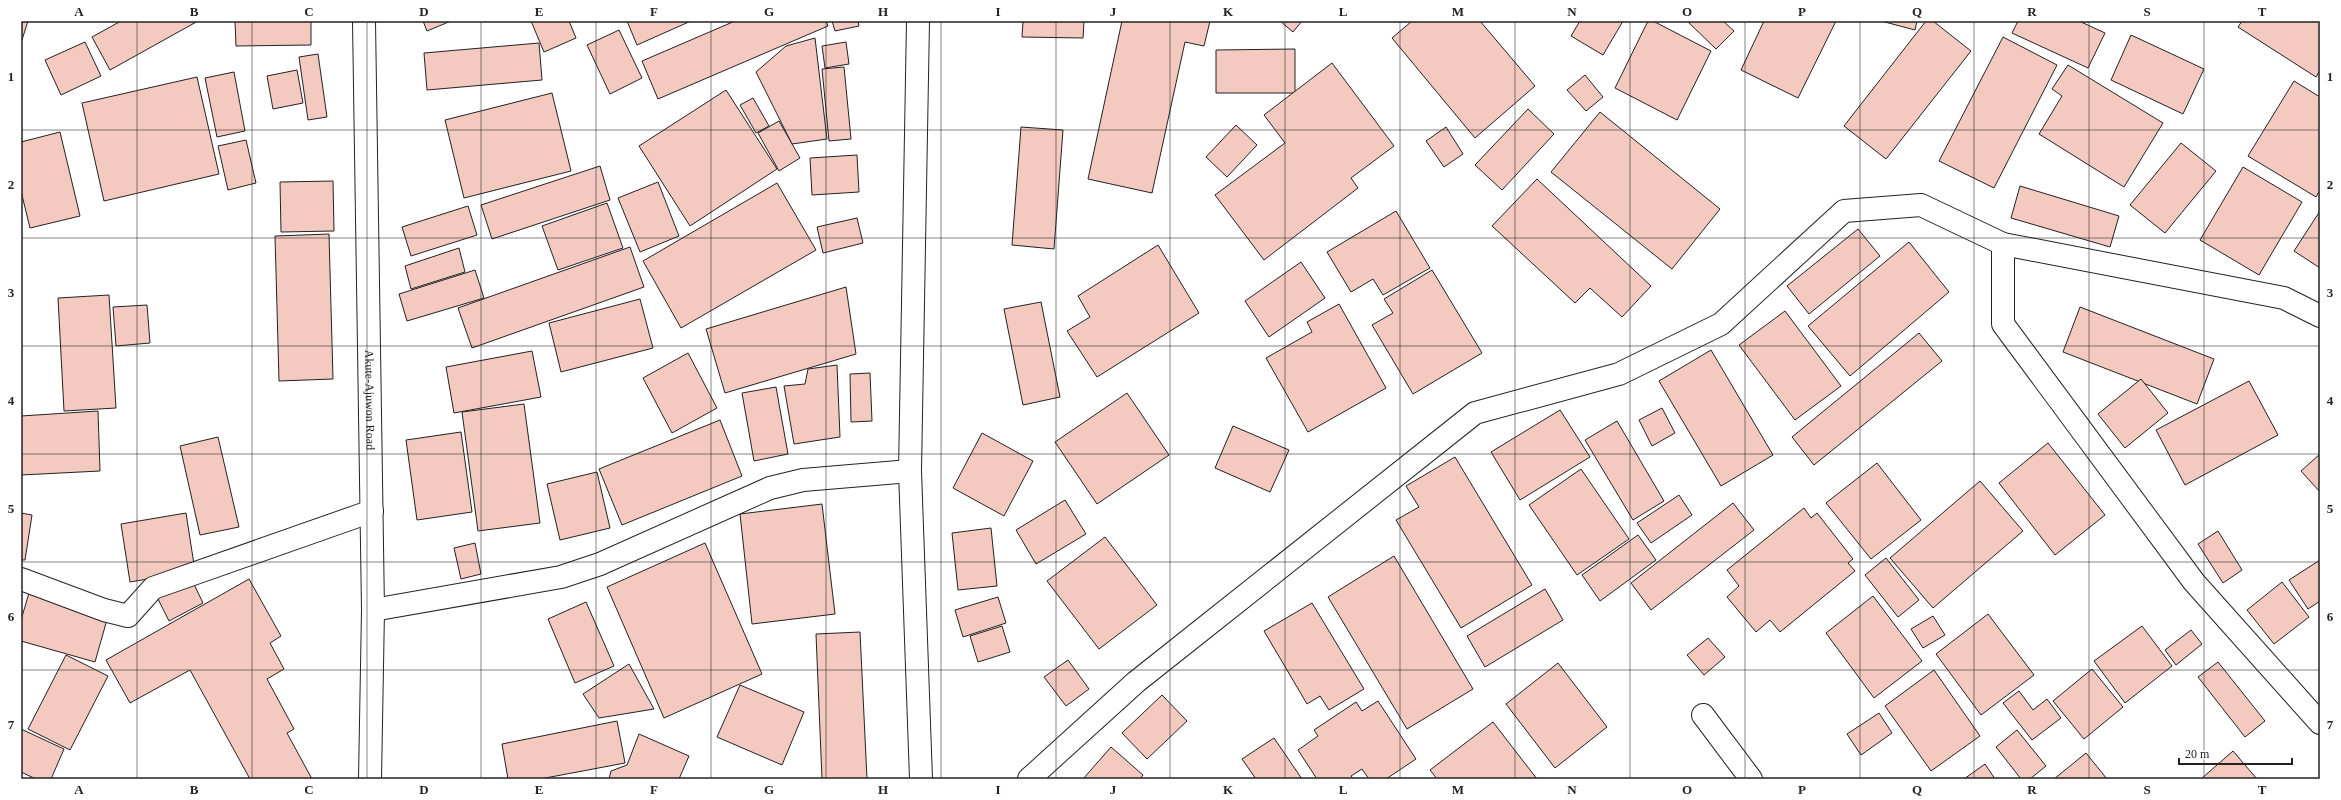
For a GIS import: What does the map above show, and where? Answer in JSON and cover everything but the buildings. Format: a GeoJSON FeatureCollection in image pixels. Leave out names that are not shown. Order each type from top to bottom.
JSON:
{"type":"FeatureCollection","features":[{"type":"Feature","properties":{"kind":"street","name":"Akute-Ajuwon Road"},"geometry":{"type":"LineString","coordinates":[[364,21],[373,610],[370,779]]}},
{"type":"Feature","properties":{"kind":"street"},"geometry":{"type":"LineString","coordinates":[[918,21],[910,471],[921,779]]}},
{"type":"Feature","properties":{"kind":"street"},"geometry":{"type":"LineString","coordinates":[[1029,779],[1136,682],[1475,413],[1619,374],[1721,324],[1844,211],[1921,205],[2003,244],[2284,298],[2320,316]]}},
{"type":"Feature","properties":{"kind":"street"},"geometry":{"type":"LineString","coordinates":[[2003,244],[2003,324],[2194,582],[2320,723]]}},
{"type":"Feature","properties":{"kind":"street"},"geometry":{"type":"LineString","coordinates":[[373,610],[561,577],[600,564],[770,488],[803,480],[910,471]]}},
{"type":"Feature","properties":{"kind":"street"},"geometry":{"type":"LineString","coordinates":[[21,579],[104,610],[128,616],[152,588],[372,510]]}},
{"type":"Feature","properties":{"kind":"street"},"geometry":{"type":"LineString","coordinates":[[1703,715],[1751,779]]}}]}
